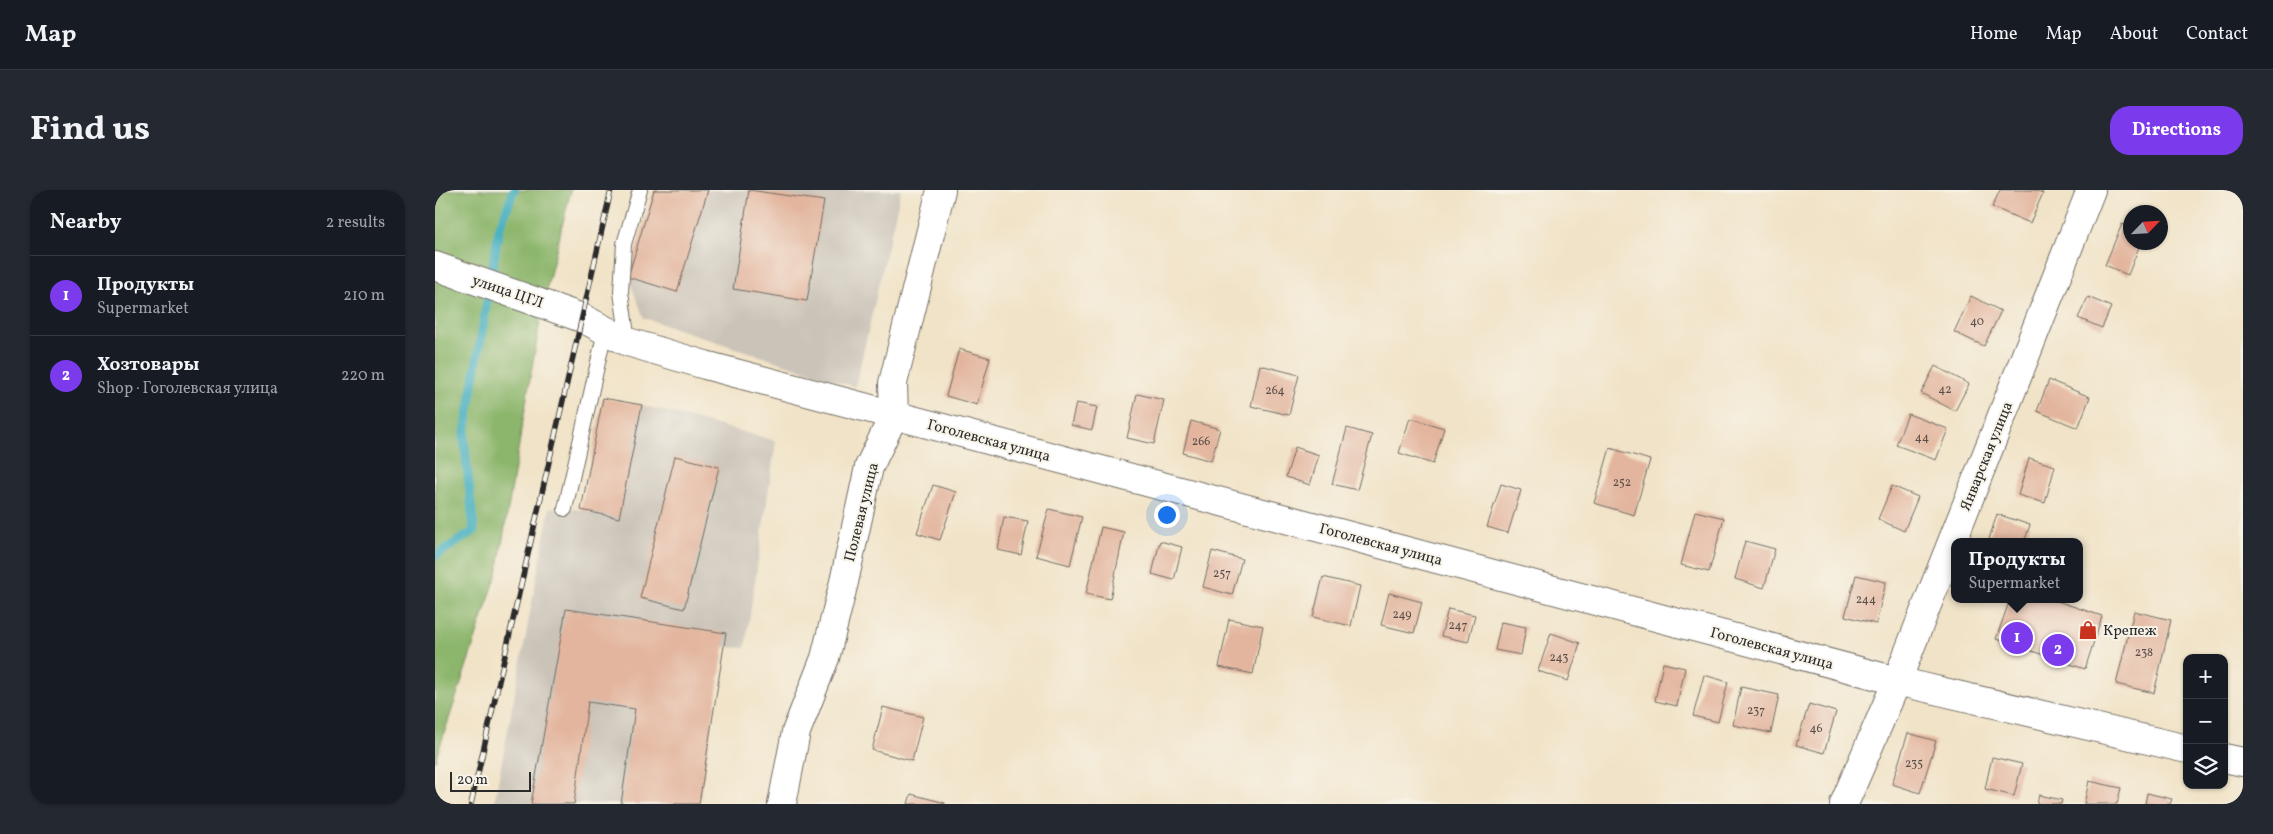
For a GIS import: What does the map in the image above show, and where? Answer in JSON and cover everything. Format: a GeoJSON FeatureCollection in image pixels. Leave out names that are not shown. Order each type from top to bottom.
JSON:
{"type":"FeatureCollection","features":[{"type":"Feature","properties":{"kind":"street","name":"Полевая улица"},"geometry":{"type":"LineString","coordinates":[[781,804],[795,732],[825,658],[869,467],[894,415],[893,383],[941,190]]}},
{"type":"Feature","properties":{"kind":"street","name":"Январская улица"},"geometry":{"type":"LineString","coordinates":[[1954,538],[2091,190]]}},
{"type":"Feature","properties":{"kind":"street","name":"улица ЦГЛ"},"geometry":{"type":"LineString","coordinates":[[435,266],[581,318]]}},
{"type":"Feature","properties":{"kind":"street","name":"Гоголевская улица"},"geometry":{"type":"LineString","coordinates":[[581,318],[617,337],[705,365],[1897,681],[2183,748]]}},
{"type":"Feature","properties":{"kind":"street","name":"Январская улица"},"geometry":{"type":"LineString","coordinates":[[1844,804],[1897,681],[1951,544]]}},
{"type":"Feature","properties":{"kind":"street"},"geometry":{"type":"LineString","coordinates":[[2228,759],[2243,762]]}},
{"type":"Feature","properties":{"kind":"lane"},"geometry":{"type":"LineString","coordinates":[[565,508],[617,337],[624,244],[640,190]]}},
{"type":"Feature","properties":{"kind":"shaded area"},"geometry":{"type":"Polygon","coordinates":[[[654,190],[901,190],[855,387],[644,318],[628,277],[654,190]]]}},
{"type":"Feature","properties":{"kind":"shaded area"},"geometry":{"type":"Polygon","coordinates":[[[603,398],[642,405],[776,441],[745,648],[724,647],[699,804],[494,804],[550,507],[581,510],[603,398]]]}},
{"type":"Feature","properties":{"kind":"green space"},"geometry":{"type":"Polygon","coordinates":[[[435,190],[571,190],[543,303],[497,574],[435,761],[435,190]]]}},
{"type":"Feature","properties":{"kind":"building"},"geometry":{"type":"Polygon","coordinates":[[[654,190],[708,190],[677,292],[628,277],[654,190]]]}},
{"type":"Feature","properties":{"kind":"building"},"geometry":{"type":"Polygon","coordinates":[[[749,190],[824,201],[807,301],[733,289],[749,190]]]}},
{"type":"Feature","properties":{"kind":"building"},"geometry":{"type":"Polygon","coordinates":[[[2000,190],[2034,190],[2043,193],[2030,223],[1992,207],[2000,190]]]}},
{"type":"Feature","properties":{"kind":"building"},"geometry":{"type":"Polygon","coordinates":[[[2123,224],[2123,250],[2138,250],[2128,275],[2105,265],[2123,224]]]}},
{"type":"Feature","properties":{"kind":"building"},"geometry":{"type":"Polygon","coordinates":[[[1971,296],[2001,311],[1984,346],[1954,332],[1971,296]]]}},
{"type":"Feature","properties":{"kind":"building"},"geometry":{"type":"Polygon","coordinates":[[[2088,297],[2111,307],[2102,328],[2078,318],[2088,297]]]}},
{"type":"Feature","properties":{"kind":"building"},"geometry":{"type":"Polygon","coordinates":[[[959,349],[990,358],[977,405],[946,396],[959,349]]]}},
{"type":"Feature","properties":{"kind":"building"},"geometry":{"type":"Polygon","coordinates":[[[1260,365],[1299,375],[1289,415],[1251,406],[1260,365]]]}},
{"type":"Feature","properties":{"kind":"building"},"geometry":{"type":"Polygon","coordinates":[[[1935,366],[1969,384],[1955,411],[1921,393],[1935,366]]]}},
{"type":"Feature","properties":{"kind":"building"},"geometry":{"type":"Polygon","coordinates":[[[2049,380],[2090,397],[2078,428],[2037,411],[2049,380]]]}},
{"type":"Feature","properties":{"kind":"building"},"geometry":{"type":"Polygon","coordinates":[[[1137,394],[1164,400],[1154,444],[1127,438],[1137,394]]]}},
{"type":"Feature","properties":{"kind":"building"},"geometry":{"type":"Polygon","coordinates":[[[603,398],[642,405],[619,518],[581,510],[603,398]]]}},
{"type":"Feature","properties":{"kind":"building"},"geometry":{"type":"Polygon","coordinates":[[[1076,403],[1097,407],[1092,430],[1071,425],[1076,403]]]}},
{"type":"Feature","properties":{"kind":"building"},"geometry":{"type":"Polygon","coordinates":[[[1908,414],[1948,429],[1936,460],[1896,445],[1908,414]]]}},
{"type":"Feature","properties":{"kind":"building"},"geometry":{"type":"Polygon","coordinates":[[[1410,418],[1444,428],[1433,464],[1399,453],[1410,418]]]}},
{"type":"Feature","properties":{"kind":"building"},"geometry":{"type":"Polygon","coordinates":[[[1191,421],[1220,429],[1211,461],[1183,453],[1191,421]]]}},
{"type":"Feature","properties":{"kind":"building"},"geometry":{"type":"Polygon","coordinates":[[[1347,428],[1372,435],[1357,490],[1332,484],[1347,428]]]}},
{"type":"Feature","properties":{"kind":"building"},"geometry":{"type":"Polygon","coordinates":[[[1295,447],[1319,455],[1310,485],[1286,477],[1295,447]]]}},
{"type":"Feature","properties":{"kind":"building"},"geometry":{"type":"Polygon","coordinates":[[[1610,448],[1650,460],[1634,515],[1594,503],[1610,448]]]}},
{"type":"Feature","properties":{"kind":"building"},"geometry":{"type":"Polygon","coordinates":[[[675,456],[719,467],[684,609],[640,598],[675,456]]]}},
{"type":"Feature","properties":{"kind":"building"},"geometry":{"type":"Polygon","coordinates":[[[2029,458],[2055,466],[2045,503],[2018,495],[2029,458]]]}},
{"type":"Feature","properties":{"kind":"building"},"geometry":{"type":"Polygon","coordinates":[[[1501,484],[1521,490],[1508,533],[1487,527],[1501,484]]]}},
{"type":"Feature","properties":{"kind":"building"},"geometry":{"type":"Polygon","coordinates":[[[933,485],[956,492],[940,540],[917,533],[933,485]]]}},
{"type":"Feature","properties":{"kind":"building"},"geometry":{"type":"Polygon","coordinates":[[[1892,486],[1918,497],[1904,531],[1878,519],[1892,486]]]}},
{"type":"Feature","properties":{"kind":"building"},"geometry":{"type":"Polygon","coordinates":[[[1049,509],[1082,517],[1070,565],[1036,556],[1049,509]]]}},
{"type":"Feature","properties":{"kind":"building"},"geometry":{"type":"Polygon","coordinates":[[[1695,511],[1724,518],[1709,572],[1681,565],[1695,511]]]}},
{"type":"Feature","properties":{"kind":"building"},"geometry":{"type":"Polygon","coordinates":[[[1997,514],[2030,525],[2025,538],[1989,538],[1997,514]]]}},
{"type":"Feature","properties":{"kind":"building"},"geometry":{"type":"Polygon","coordinates":[[[1004,517],[1028,521],[1021,555],[998,550],[1004,517]]]}},
{"type":"Feature","properties":{"kind":"building"},"geometry":{"type":"Polygon","coordinates":[[[1101,527],[1124,532],[1110,599],[1086,594],[1101,527]]]}},
{"type":"Feature","properties":{"kind":"building"},"geometry":{"type":"Polygon","coordinates":[[[1160,541],[1182,547],[1174,580],[1152,574],[1160,541]]]}},
{"type":"Feature","properties":{"kind":"building"},"geometry":{"type":"Polygon","coordinates":[[[1745,541],[1775,549],[1764,588],[1735,579],[1745,541]]]}},
{"type":"Feature","properties":{"kind":"building"},"geometry":{"type":"Polygon","coordinates":[[[1212,551],[1242,559],[1232,595],[1203,587],[1212,551]]]}},
{"type":"Feature","properties":{"kind":"building"},"geometry":{"type":"Polygon","coordinates":[[[1856,575],[1886,582],[1876,624],[1845,616],[1856,575]]]}},
{"type":"Feature","properties":{"kind":"building"},"geometry":{"type":"Polygon","coordinates":[[[1323,577],[1360,586],[1351,626],[1313,617],[1323,577]]]}},
{"type":"Feature","properties":{"kind":"building"},"geometry":{"type":"Polygon","coordinates":[[[1389,593],[1422,602],[1414,633],[1381,625],[1389,593]]]}},
{"type":"Feature","properties":{"kind":"building"},"geometry":{"type":"Polygon","coordinates":[[[2009,603],[2063,603],[2102,616],[2085,669],[1996,639],[2009,603]]]}},
{"type":"Feature","properties":{"kind":"building"},"geometry":{"type":"Polygon","coordinates":[[[566,609],[726,633],[699,804],[621,804],[635,709],[588,702],[574,804],[531,804],[566,609]]]}},
{"type":"Feature","properties":{"kind":"building"},"geometry":{"type":"Polygon","coordinates":[[[1448,609],[1475,615],[1468,642],[1441,636],[1448,609]]]}},
{"type":"Feature","properties":{"kind":"building"},"geometry":{"type":"Polygon","coordinates":[[[2134,611],[2171,620],[2154,693],[2116,684],[2134,611]]]}},
{"type":"Feature","properties":{"kind":"building"},"geometry":{"type":"Polygon","coordinates":[[[1229,619],[1263,626],[1253,674],[1219,667],[1229,619]]]}},
{"type":"Feature","properties":{"kind":"building"},"geometry":{"type":"Polygon","coordinates":[[[1501,622],[1526,627],[1521,655],[1495,650],[1501,622]]]}},
{"type":"Feature","properties":{"kind":"building"},"geometry":{"type":"Polygon","coordinates":[[[1551,633],[1580,643],[1568,681],[1538,671],[1551,633]]]}},
{"type":"Feature","properties":{"kind":"building"},"geometry":{"type":"Polygon","coordinates":[[[1663,663],[1685,668],[1677,706],[1655,701],[1663,663]]]}},
{"type":"Feature","properties":{"kind":"building"},"geometry":{"type":"Polygon","coordinates":[[[1704,675],[1728,682],[1718,722],[1693,716],[1704,675]]]}},
{"type":"Feature","properties":{"kind":"building"},"geometry":{"type":"Polygon","coordinates":[[[1741,687],[1779,695],[1771,733],[1733,725],[1741,687]]]}},
{"type":"Feature","properties":{"kind":"building"},"geometry":{"type":"Polygon","coordinates":[[[1809,704],[1836,712],[1824,753],[1796,745],[1809,704]]]}},
{"type":"Feature","properties":{"kind":"building"},"geometry":{"type":"Polygon","coordinates":[[[883,707],[923,717],[912,761],[872,750],[883,707]]]}},
{"type":"Feature","properties":{"kind":"building"},"geometry":{"type":"Polygon","coordinates":[[[1908,733],[1936,741],[1920,793],[1892,784],[1908,733]]]}},
{"type":"Feature","properties":{"kind":"building"},"geometry":{"type":"Polygon","coordinates":[[[1992,757],[2022,764],[2014,796],[1985,789],[1992,757]]]}},
{"type":"Feature","properties":{"kind":"building"},"geometry":{"type":"Polygon","coordinates":[[[2089,781],[2121,788],[2117,804],[2084,804],[2089,781]]]}},
{"type":"Feature","properties":{"kind":"building"},"geometry":{"type":"Polygon","coordinates":[[[2147,793],[2172,799],[2170,804],[2145,804],[2147,793]]]}},
{"type":"Feature","properties":{"kind":"building"},"geometry":{"type":"Polygon","coordinates":[[[911,794],[945,803],[945,804],[908,804],[911,794]]]}},
{"type":"Feature","properties":{"kind":"building"},"geometry":{"type":"Polygon","coordinates":[[[2039,795],[2062,800],[2061,804],[2037,804],[2039,795]]]}},
{"type":"Feature","properties":{"kind":"waterway"},"geometry":{"type":"LineString","coordinates":[[435,556],[474,531],[464,439],[499,229],[514,190]]}},
{"type":"Feature","properties":{"kind":"railway"},"geometry":{"type":"LineString","coordinates":[[471,804],[611,190]]}},
{"type":"Feature","properties":{"kind":"place","name":"Крепеж"},"geometry":{"type":"Point","coordinates":[2088,630]}},
{"type":"Feature","properties":{"kind":"place","name":"Продукты"},"geometry":{"type":"Point","coordinates":[2017,638]}},
{"type":"Feature","properties":{"kind":"place","name":"Хозтовары"},"geometry":{"type":"Point","coordinates":[2058,650]}}]}
